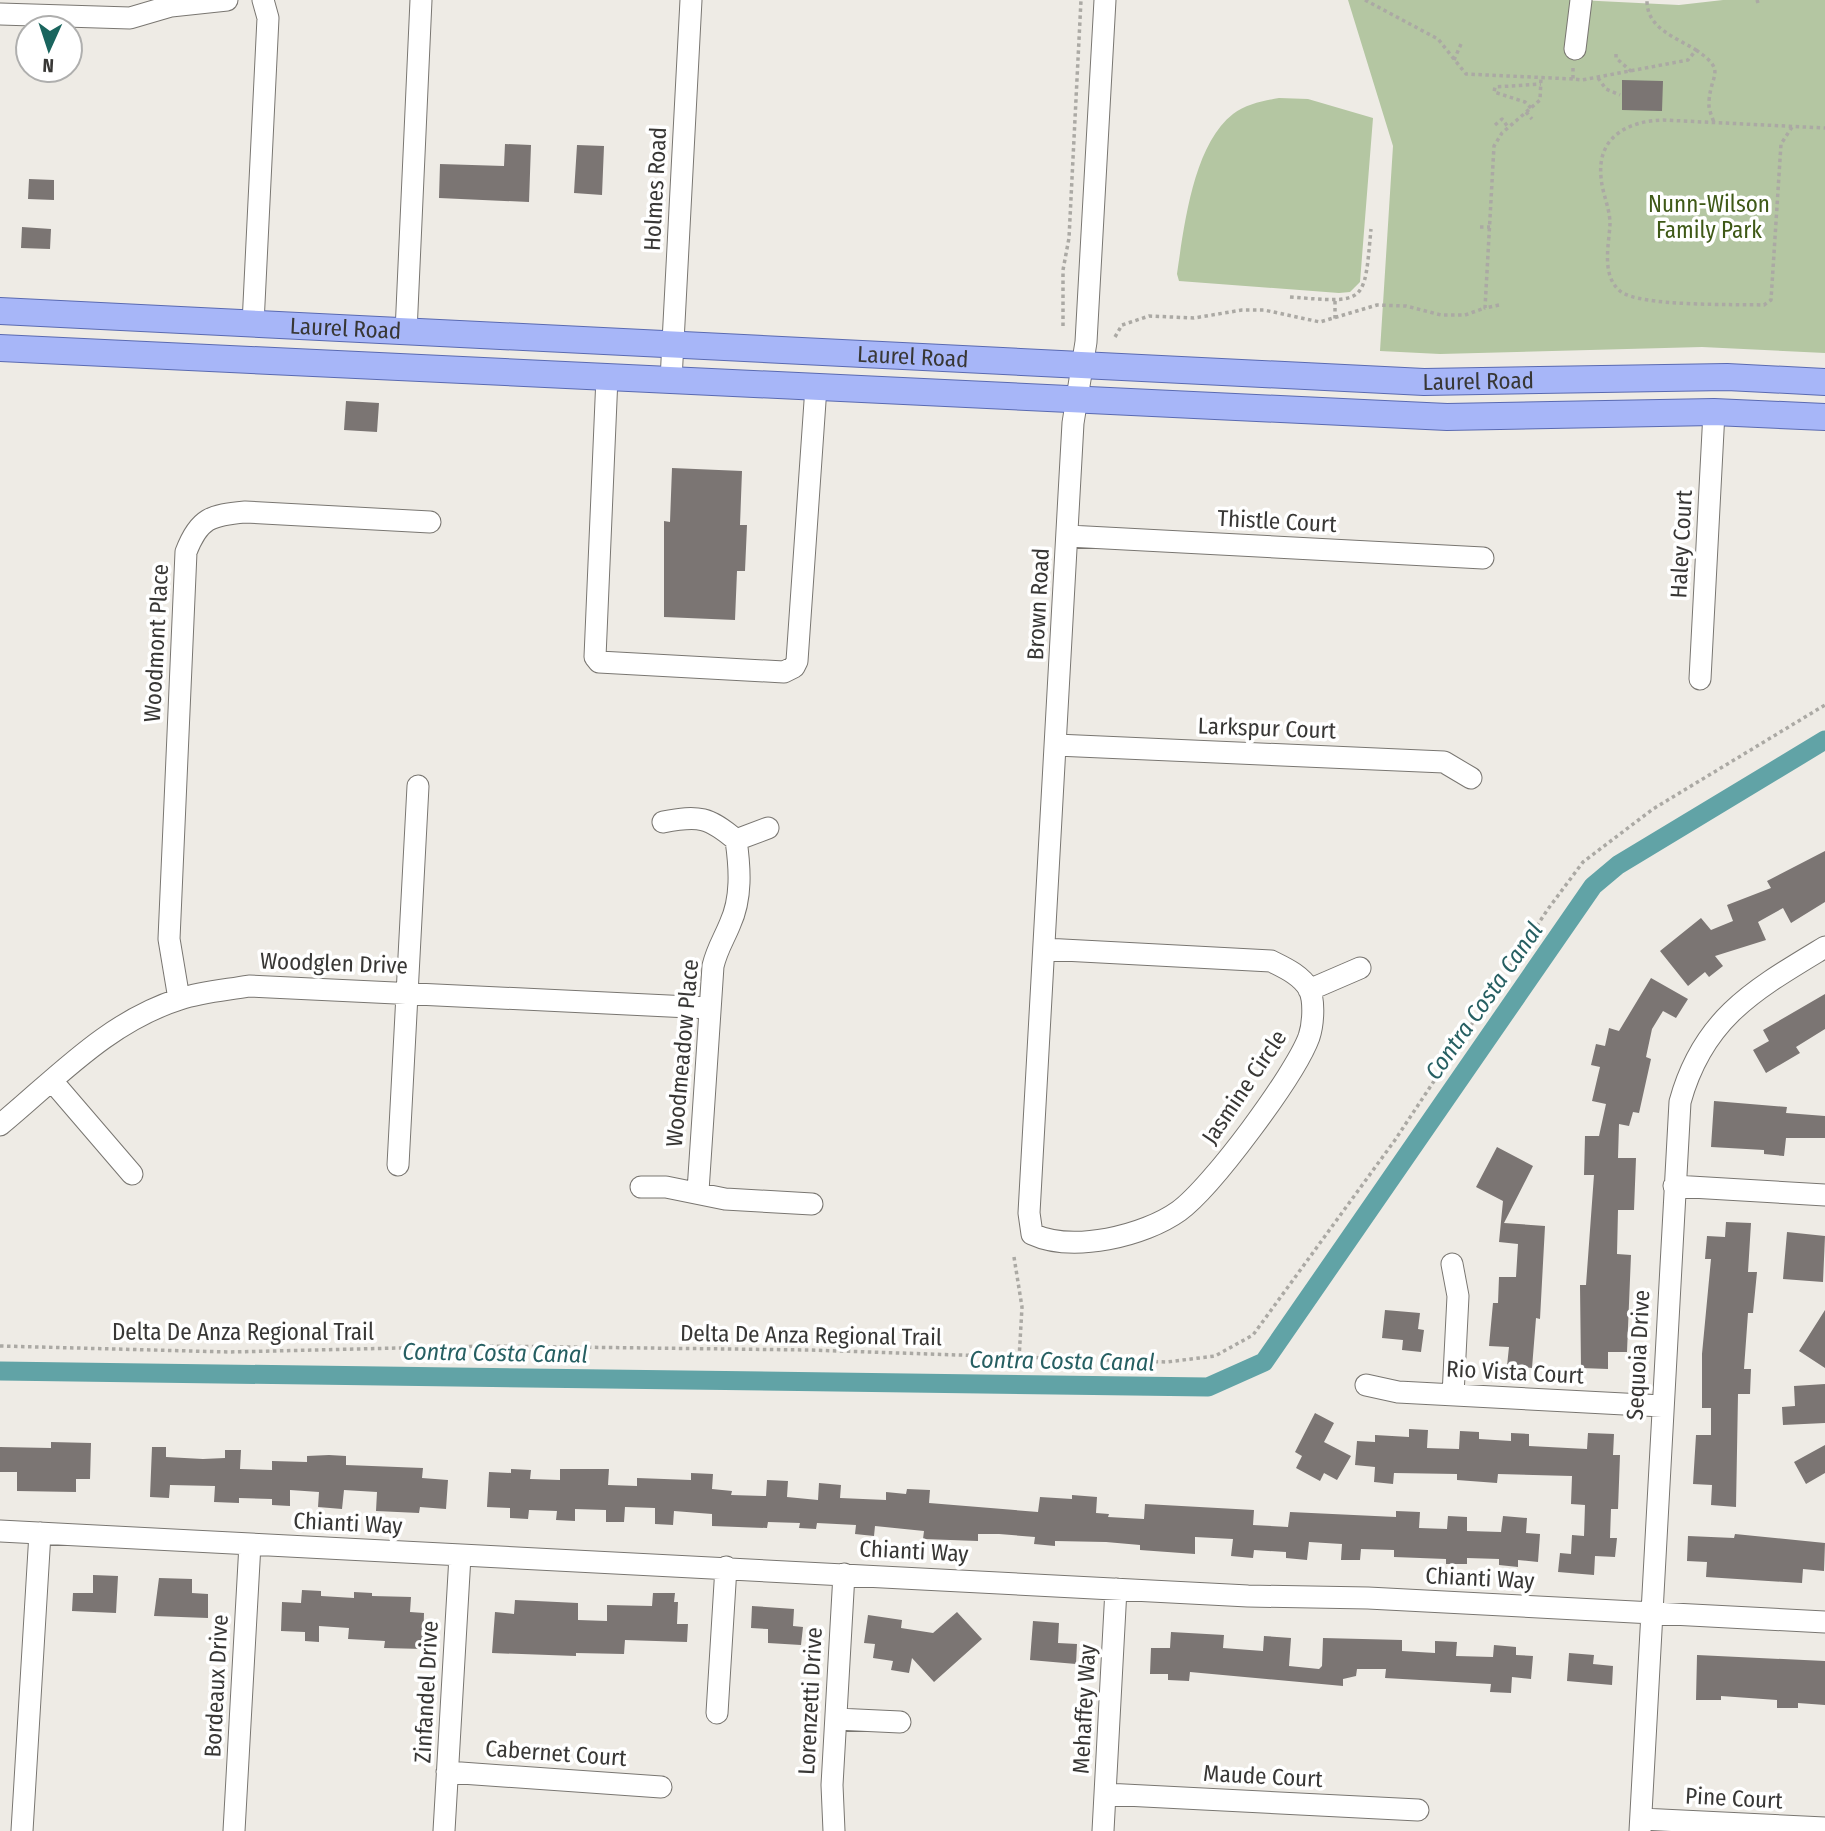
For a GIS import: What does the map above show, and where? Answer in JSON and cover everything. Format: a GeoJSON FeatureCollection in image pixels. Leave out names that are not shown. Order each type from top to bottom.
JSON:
{"type":"FeatureCollection","features":[{"type":"Feature","properties":{"kind":"main road","name":"Laurel Road"},"geometry":{"type":"LineString","coordinates":[[0,311],[1424,382],[1727,377],[1825,382]]}},
{"type":"Feature","properties":{"kind":"main road","name":"Laurel Road"},"geometry":{"type":"LineString","coordinates":[[0,348],[1447,417],[1714,412],[1825,417]]}},
{"type":"Feature","properties":{"kind":"street"},"geometry":{"type":"LineString","coordinates":[[0,12],[8,0]]}},
{"type":"Feature","properties":{"kind":"street"},"geometry":{"type":"LineString","coordinates":[[0,12],[130,18],[170,6],[227,0]]}},
{"type":"Feature","properties":{"kind":"street"},"geometry":{"type":"LineString","coordinates":[[253,324],[268,18],[263,0]]}},
{"type":"Feature","properties":{"kind":"street"},"geometry":{"type":"LineString","coordinates":[[406,332],[421,0]]}},
{"type":"Feature","properties":{"kind":"street","name":"Holmes Road"},"geometry":{"type":"LineString","coordinates":[[671,380],[691,0]]}},
{"type":"Feature","properties":{"kind":"street","name":"Brown Road"},"geometry":{"type":"LineString","coordinates":[[1029,1213],[1076,401],[1082,366],[1105,0]]}},
{"type":"Feature","properties":{"kind":"street"},"geometry":{"type":"LineString","coordinates":[[1574,49],[1581,0]]}},
{"type":"Feature","properties":{"kind":"street"},"geometry":{"type":"LineString","coordinates":[[607,377],[595,657],[599,663],[758,671],[784,672],[794,667],[797,661],[816,387]]}},
{"type":"Feature","properties":{"kind":"street","name":"Haley Court"},"geometry":{"type":"LineString","coordinates":[[1700,679],[1714,412]]}},
{"type":"Feature","properties":{"kind":"street","name":"Woodmont Place"},"geometry":{"type":"LineString","coordinates":[[179,999],[169,939],[187,552],[194,530],[216,514],[245,512],[430,522]]}},
{"type":"Feature","properties":{"kind":"street","name":"Thistle Court"},"geometry":{"type":"LineString","coordinates":[[1068,536],[1483,558]]}},
{"type":"Feature","properties":{"kind":"street","name":"Larkspur Court"},"geometry":{"type":"LineString","coordinates":[[1056,745],[1444,762],[1471,778]]}},
{"type":"Feature","properties":{"kind":"street"},"geometry":{"type":"LineString","coordinates":[[398,1165],[418,786]]}},
{"type":"Feature","properties":{"kind":"street"},"geometry":{"type":"LineString","coordinates":[[663,821],[688,817],[713,821],[736,840],[768,828]]}},
{"type":"Feature","properties":{"kind":"street","name":"Woodmeadow Place"},"geometry":{"type":"LineString","coordinates":[[698,1191],[710,1007],[718,946],[736,907],[740,869],[736,840]]}},
{"type":"Feature","properties":{"kind":"street","name":"Sequoia Drive"},"geometry":{"type":"LineString","coordinates":[[1641,1825],[1680,1102],[1686,1079],[1719,1022],[1751,992],[1825,947]]}},
{"type":"Feature","properties":{"kind":"street"},"geometry":{"type":"LineString","coordinates":[[1044,949],[1271,961],[1292,971],[1309,990],[1360,968]]}},
{"type":"Feature","properties":{"kind":"street","name":"Woodglen Drive"},"geometry":{"type":"LineString","coordinates":[[0,1125],[53,1082],[82,1052],[126,1023],[179,999],[249,986],[408,991],[710,1007]]}},
{"type":"Feature","properties":{"kind":"street","name":"Jasmine Circle"},"geometry":{"type":"LineString","coordinates":[[1029,1213],[1032,1234],[1045,1240],[1110,1240],[1149,1227],[1193,1200],[1222,1167],[1298,1060],[1310,1034],[1313,1009],[1309,990]]}},
{"type":"Feature","properties":{"kind":"street"},"geometry":{"type":"LineString","coordinates":[[53,1082],[132,1174]]}},
{"type":"Feature","properties":{"kind":"street"},"geometry":{"type":"LineString","coordinates":[[1674,1186],[1825,1195]]}},
{"type":"Feature","properties":{"kind":"street"},"geometry":{"type":"LineString","coordinates":[[641,1187],[698,1191],[725,1199],[812,1204]]}},
{"type":"Feature","properties":{"kind":"street"},"geometry":{"type":"LineString","coordinates":[[1452,1264],[1458,1296],[1453,1395]]}},
{"type":"Feature","properties":{"kind":"street","name":"Rio Vista Court"},"geometry":{"type":"LineString","coordinates":[[1366,1385],[1398,1392],[1662,1406]]}},
{"type":"Feature","properties":{"kind":"street","name":"Chianti Way"},"geometry":{"type":"LineString","coordinates":[[0,1531],[1116,1589],[1825,1622]]}},
{"type":"Feature","properties":{"kind":"street"},"geometry":{"type":"LineString","coordinates":[[22,1831],[40,1533]]}},
{"type":"Feature","properties":{"kind":"street","name":"Bordeaux Drive"},"geometry":{"type":"LineString","coordinates":[[234,1831],[250,1544]]}},
{"type":"Feature","properties":{"kind":"street","name":"Zinfandel Drive"},"geometry":{"type":"LineString","coordinates":[[444,1831],[460,1556]]}},
{"type":"Feature","properties":{"kind":"street"},"geometry":{"type":"LineString","coordinates":[[717,1713],[726,1567]]}},
{"type":"Feature","properties":{"kind":"street","name":"Lorenzetti Drive"},"geometry":{"type":"LineString","coordinates":[[834,1831],[832,1785],[844,1574]]}},
{"type":"Feature","properties":{"kind":"street","name":"Mehaffey Way"},"geometry":{"type":"LineString","coordinates":[[1103,1831],[1116,1589]]}},
{"type":"Feature","properties":{"kind":"street"},"geometry":{"type":"LineString","coordinates":[[836,1718],[900,1722]]}},
{"type":"Feature","properties":{"kind":"street","name":"Cabernet Court"},"geometry":{"type":"LineString","coordinates":[[447,1772],[661,1787]]}},
{"type":"Feature","properties":{"kind":"street","name":"Maude Court"},"geometry":{"type":"LineString","coordinates":[[1105,1794],[1418,1810]]}},
{"type":"Feature","properties":{"kind":"street","name":"Pine Court"},"geometry":{"type":"LineString","coordinates":[[1641,1825],[1825,1828]]}},
{"type":"Feature","properties":{"kind":"path"},"geometry":{"type":"LineString","coordinates":[[1063,326],[1063,270],[1069,237],[1081,0]]}},
{"type":"Feature","properties":{"kind":"path"},"geometry":{"type":"LineString","coordinates":[[1365,0],[1438,39],[1466,74],[1598,78],[1683,63],[1696,50]]}},
{"type":"Feature","properties":{"kind":"path"},"geometry":{"type":"LineString","coordinates":[[1647,1],[1647,13],[1654,24],[1696,50],[1712,62],[1716,69],[1709,99],[1714,123]]}},
{"type":"Feature","properties":{"kind":"path"},"geometry":{"type":"LineString","coordinates":[[1454,60],[1461,44]]}},
{"type":"Feature","properties":{"kind":"path"},"geometry":{"type":"LineString","coordinates":[[1616,54],[1616,58],[1632,72]]}},
{"type":"Feature","properties":{"kind":"path"},"geometry":{"type":"LineString","coordinates":[[1485,308],[1494,146],[1508,127],[1540,100],[1541,78]]}},
{"type":"Feature","properties":{"kind":"path"},"geometry":{"type":"LineString","coordinates":[[1598,78],[1606,89],[1619,95]]}},
{"type":"Feature","properties":{"kind":"path"},"geometry":{"type":"LineString","coordinates":[[1531,108],[1525,102],[1494,92],[1495,87],[1541,84]]}},
{"type":"Feature","properties":{"kind":"path"},"geometry":{"type":"LineString","coordinates":[[1526,112],[1532,119]]}},
{"type":"Feature","properties":{"kind":"path"},"geometry":{"type":"LineString","coordinates":[[1495,125],[1502,119],[1508,127]]}},
{"type":"Feature","properties":{"kind":"path"},"geometry":{"type":"LineString","coordinates":[[1791,127],[1781,144],[1772,300],[1764,305],[1633,298],[1619,290],[1611,276],[1606,258],[1610,223],[1600,173],[1609,143],[1622,129],[1642,121],[1825,128]]}},
{"type":"Feature","properties":{"kind":"path"},"geometry":{"type":"LineString","coordinates":[[1480,227],[1490,227]]}},
{"type":"Feature","properties":{"kind":"path"},"geometry":{"type":"LineString","coordinates":[[1290,297],[1345,300],[1363,287],[1370,229]]}},
{"type":"Feature","properties":{"kind":"path"},"geometry":{"type":"LineString","coordinates":[[1335,300],[1335,319]]}},
{"type":"Feature","properties":{"kind":"path"},"geometry":{"type":"LineString","coordinates":[[1115,337],[1122,325],[1149,316],[1194,318],[1264,310],[1320,322],[1377,305],[1406,306],[1441,314],[1465,315],[1499,305]]}},
{"type":"Feature","properties":{"kind":"path","name":"Delta De Anza Regional Trail"},"geometry":{"type":"LineString","coordinates":[[0,1346],[229,1352],[485,1346],[810,1350],[1167,1363],[1215,1356],[1253,1335],[1395,1140],[1548,909],[1583,862],[1653,809],[1825,705]]}},
{"type":"Feature","properties":{"kind":"path"},"geometry":{"type":"LineString","coordinates":[[1014,1258],[1022,1307],[1018,1359]]}},
{"type":"Feature","properties":{"kind":"green space","name":"Nunn-Wilson Family Park"},"geometry":{"type":"Polygon","coordinates":[[[1348,0],[1578,0],[1679,5],[1723,0],[1825,0],[1825,353],[1702,347],[1440,354],[1380,351],[1393,146],[1348,0]]]}},
{"type":"Feature","properties":{"kind":"green space"},"geometry":{"type":"Polygon","coordinates":[[[1279,98],[1308,99],[1373,118],[1360,282],[1350,292],[1339,293],[1179,281],[1177,274],[1187,211],[1208,145],[1219,128],[1233,114],[1255,103],[1279,98]]]}},
{"type":"Feature","properties":{"kind":"building"},"geometry":{"type":"Polygon","coordinates":[[[1622,80],[1663,81],[1662,111],[1622,110],[1622,80]]]}},
{"type":"Feature","properties":{"kind":"building"},"geometry":{"type":"Polygon","coordinates":[[[505,144],[531,145],[529,202],[439,198],[440,164],[504,166],[505,144]]]}},
{"type":"Feature","properties":{"kind":"building"},"geometry":{"type":"Polygon","coordinates":[[[577,145],[604,146],[602,195],[574,193],[577,145]]]}},
{"type":"Feature","properties":{"kind":"building"},"geometry":{"type":"Polygon","coordinates":[[[29,179],[54,180],[54,200],[28,199],[29,179]]]}},
{"type":"Feature","properties":{"kind":"building"},"geometry":{"type":"Polygon","coordinates":[[[22,227],[51,229],[50,249],[21,248],[22,227]]]}},
{"type":"Feature","properties":{"kind":"building"},"geometry":{"type":"Polygon","coordinates":[[[346,401],[379,403],[377,432],[344,430],[346,401]]]}},
{"type":"Feature","properties":{"kind":"building"},"geometry":{"type":"Polygon","coordinates":[[[672,468],[742,471],[740,525],[747,525],[745,571],[737,571],[735,620],[664,617],[664,521],[670,522],[672,468]]]}},
{"type":"Feature","properties":{"kind":"building"},"geometry":{"type":"Polygon","coordinates":[[[1825,851],[1825,902],[1791,923],[1783,908],[1758,922],[1766,940],[1715,956],[1723,966],[1709,977],[1705,972],[1688,986],[1660,951],[1701,918],[1711,930],[1733,921],[1727,905],[1771,888],[1767,881],[1825,851]]]}},
{"type":"Feature","properties":{"kind":"building"},"geometry":{"type":"Polygon","coordinates":[[[1651,978],[1688,999],[1676,1018],[1663,1011],[1652,1029],[1646,1057],[1651,1059],[1639,1113],[1633,1112],[1629,1126],[1619,1124],[1618,1158],[1636,1158],[1634,1210],[1618,1210],[1617,1254],[1631,1255],[1627,1352],[1608,1352],[1608,1369],[1581,1368],[1580,1285],[1586,1285],[1594,1175],[1584,1175],[1585,1136],[1599,1136],[1606,1104],[1592,1101],[1600,1067],[1591,1065],[1596,1044],[1605,1046],[1609,1028],[1619,1031],[1651,978]]]}},
{"type":"Feature","properties":{"kind":"building"},"geometry":{"type":"Polygon","coordinates":[[[1825,994],[1825,1029],[1796,1047],[1800,1053],[1766,1073],[1753,1050],[1769,1041],[1763,1030],[1825,994]]]}},
{"type":"Feature","properties":{"kind":"building"},"geometry":{"type":"Polygon","coordinates":[[[1714,1101],[1787,1107],[1786,1113],[1825,1116],[1825,1138],[1786,1138],[1784,1156],[1764,1154],[1764,1150],[1711,1147],[1714,1101]]]}},
{"type":"Feature","properties":{"kind":"building"},"geometry":{"type":"Polygon","coordinates":[[[1497,1147],[1533,1166],[1504,1223],[1545,1226],[1540,1319],[1536,1318],[1532,1368],[1507,1366],[1509,1347],[1489,1346],[1493,1303],[1498,1303],[1499,1277],[1516,1277],[1518,1244],[1499,1242],[1503,1201],[1476,1187],[1497,1147]]]}},
{"type":"Feature","properties":{"kind":"building"},"geometry":{"type":"Polygon","coordinates":[[[1726,1222],[1751,1223],[1748,1272],[1757,1272],[1753,1313],[1748,1313],[1744,1369],[1751,1369],[1750,1394],[1738,1394],[1736,1507],[1711,1505],[1712,1485],[1693,1484],[1696,1435],[1711,1435],[1711,1408],[1702,1408],[1702,1354],[1711,1259],[1705,1259],[1707,1236],[1725,1237],[1726,1222]]]}},
{"type":"Feature","properties":{"kind":"building"},"geometry":{"type":"Polygon","coordinates":[[[1787,1232],[1825,1236],[1823,1282],[1783,1279],[1787,1232]]]}},
{"type":"Feature","properties":{"kind":"building"},"geometry":{"type":"Polygon","coordinates":[[[1385,1310],[1420,1313],[1418,1329],[1424,1330],[1421,1352],[1402,1350],[1403,1340],[1382,1338],[1385,1310]]]}},
{"type":"Feature","properties":{"kind":"building"},"geometry":{"type":"Polygon","coordinates":[[[1825,1310],[1825,1368],[1799,1351],[1825,1310]]]}},
{"type":"Feature","properties":{"kind":"building"},"geometry":{"type":"Polygon","coordinates":[[[1825,1384],[1825,1423],[1783,1425],[1782,1407],[1795,1406],[1794,1386],[1825,1384]]]}},
{"type":"Feature","properties":{"kind":"building"},"geometry":{"type":"Polygon","coordinates":[[[1315,1413],[1334,1423],[1324,1442],[1351,1456],[1337,1480],[1324,1473],[1320,1481],[1296,1468],[1302,1456],[1295,1452],[1315,1413]]]}},
{"type":"Feature","properties":{"kind":"building"},"geometry":{"type":"Polygon","coordinates":[[[1409,1429],[1428,1430],[1427,1448],[1459,1449],[1460,1431],[1479,1432],[1479,1439],[1511,1441],[1511,1433],[1529,1434],[1529,1446],[1587,1449],[1588,1433],[1614,1434],[1613,1455],[1620,1455],[1618,1509],[1611,1509],[1610,1538],[1617,1538],[1615,1557],[1595,1556],[1594,1575],[1558,1572],[1560,1553],[1571,1554],[1572,1535],[1584,1536],[1585,1505],[1571,1504],[1572,1476],[1498,1474],[1497,1483],[1457,1480],[1457,1474],[1394,1473],[1393,1484],[1374,1482],[1375,1467],[1355,1465],[1357,1441],[1375,1442],[1375,1435],[1409,1437],[1409,1429]]]}},
{"type":"Feature","properties":{"kind":"building"},"geometry":{"type":"Polygon","coordinates":[[[51,1442],[91,1443],[90,1479],[76,1479],[76,1492],[17,1491],[17,1472],[0,1472],[0,1447],[51,1448],[51,1442]]]}},
{"type":"Feature","properties":{"kind":"building"},"geometry":{"type":"Polygon","coordinates":[[[1825,1445],[1825,1473],[1806,1484],[1794,1462],[1825,1445]]]}},
{"type":"Feature","properties":{"kind":"building"},"geometry":{"type":"Polygon","coordinates":[[[152,1447],[166,1447],[166,1457],[203,1459],[225,1458],[225,1450],[241,1450],[240,1469],[272,1470],[272,1461],[307,1462],[307,1456],[329,1455],[346,1456],[346,1465],[423,1468],[422,1478],[448,1480],[446,1509],[420,1507],[419,1513],[376,1511],[377,1492],[344,1490],[342,1509],[318,1507],[319,1492],[290,1490],[290,1506],[272,1505],[272,1499],[239,1498],[239,1503],[214,1502],[215,1486],[170,1485],[169,1498],[150,1497],[152,1447]]]}},
{"type":"Feature","properties":{"kind":"building"},"geometry":{"type":"Polygon","coordinates":[[[511,1469],[531,1470],[530,1479],[560,1480],[560,1469],[609,1469],[608,1485],[637,1486],[637,1478],[691,1480],[691,1473],[713,1474],[712,1489],[732,1491],[731,1495],[766,1496],[767,1480],[788,1481],[787,1497],[818,1500],[819,1483],[841,1485],[840,1498],[886,1500],[886,1492],[906,1494],[907,1489],[930,1490],[929,1503],[1038,1512],[1040,1497],[1072,1499],[1072,1495],[1097,1497],[1096,1513],[1109,1514],[1108,1517],[1144,1519],[1145,1504],[1254,1510],[1253,1525],[1288,1527],[1290,1512],[1396,1517],[1396,1511],[1420,1512],[1419,1528],[1447,1529],[1448,1516],[1467,1517],[1467,1531],[1501,1532],[1503,1516],[1527,1518],[1526,1533],[1540,1534],[1538,1562],[1518,1560],[1518,1567],[1499,1565],[1499,1559],[1467,1558],[1467,1564],[1446,1564],[1446,1559],[1394,1557],[1394,1550],[1361,1549],[1360,1560],[1341,1560],[1342,1544],[1309,1542],[1307,1560],[1286,1558],[1286,1552],[1254,1550],[1253,1558],[1231,1556],[1233,1539],[1195,1537],[1195,1554],[1140,1550],[1140,1545],[1106,1542],[1055,1541],[1055,1546],[1034,1544],[1035,1537],[999,1534],[978,1534],[978,1541],[923,1539],[924,1531],[875,1526],[874,1536],[855,1534],[856,1525],[817,1523],[816,1529],[799,1528],[800,1523],[768,1522],[767,1528],[712,1526],[712,1514],[674,1511],[673,1525],[655,1524],[655,1508],[625,1507],[624,1522],[606,1522],[606,1510],[575,1509],[575,1521],[556,1520],[557,1511],[529,1510],[528,1519],[510,1518],[510,1508],[487,1507],[489,1472],[511,1473],[511,1469]]]}},
{"type":"Feature","properties":{"kind":"building"},"geometry":{"type":"Polygon","coordinates":[[[1735,1534],[1825,1543],[1824,1571],[1803,1569],[1802,1583],[1706,1577],[1707,1562],[1687,1561],[1688,1536],[1734,1538],[1735,1534]]]}},
{"type":"Feature","properties":{"kind":"building"},"geometry":{"type":"Polygon","coordinates":[[[93,1575],[118,1576],[116,1613],[72,1611],[73,1593],[93,1593],[93,1575]]]}},
{"type":"Feature","properties":{"kind":"building"},"geometry":{"type":"Polygon","coordinates":[[[159,1578],[192,1579],[192,1593],[208,1594],[208,1618],[154,1616],[159,1578]]]}},
{"type":"Feature","properties":{"kind":"building"},"geometry":{"type":"Polygon","coordinates":[[[302,1590],[321,1591],[321,1596],[354,1598],[354,1592],[372,1593],[372,1596],[411,1597],[410,1612],[424,1613],[423,1649],[384,1648],[385,1641],[348,1639],[349,1628],[319,1626],[319,1642],[305,1641],[305,1632],[281,1631],[282,1602],[301,1603],[302,1590]]]}},
{"type":"Feature","properties":{"kind":"building"},"geometry":{"type":"Polygon","coordinates":[[[653,1593],[675,1593],[674,1602],[678,1602],[677,1624],[688,1624],[687,1642],[625,1640],[624,1654],[576,1653],[576,1656],[492,1653],[495,1612],[514,1614],[515,1600],[578,1603],[578,1620],[607,1621],[607,1605],[652,1606],[653,1593]]]}},
{"type":"Feature","properties":{"kind":"building"},"geometry":{"type":"Polygon","coordinates":[[[752,1606],[794,1609],[793,1626],[803,1627],[801,1645],[768,1643],[768,1629],[751,1628],[752,1606]]]}},
{"type":"Feature","properties":{"kind":"building"},"geometry":{"type":"Polygon","coordinates":[[[957,1612],[982,1639],[934,1682],[912,1658],[909,1673],[891,1670],[893,1661],[873,1658],[875,1644],[864,1643],[868,1615],[902,1620],[901,1628],[933,1633],[957,1612]]]}},
{"type":"Feature","properties":{"kind":"building"},"geometry":{"type":"Polygon","coordinates":[[[1033,1621],[1059,1623],[1058,1643],[1077,1644],[1076,1664],[1030,1660],[1033,1621]]]}},
{"type":"Feature","properties":{"kind":"building"},"geometry":{"type":"Polygon","coordinates":[[[1171,1632],[1224,1635],[1223,1648],[1263,1651],[1264,1636],[1291,1638],[1289,1666],[1319,1669],[1322,1666],[1323,1638],[1402,1640],[1402,1651],[1435,1653],[1435,1641],[1457,1642],[1456,1656],[1493,1657],[1494,1645],[1516,1647],[1516,1655],[1533,1656],[1531,1679],[1512,1677],[1511,1693],[1490,1692],[1491,1684],[1385,1678],[1386,1669],[1357,1669],[1356,1676],[1343,1679],[1343,1686],[1190,1672],[1189,1681],[1168,1680],[1168,1674],[1150,1674],[1151,1648],[1170,1648],[1171,1632]]]}},
{"type":"Feature","properties":{"kind":"building"},"geometry":{"type":"Polygon","coordinates":[[[1569,1653],[1594,1655],[1593,1664],[1613,1666],[1612,1685],[1567,1681],[1569,1653]]]}},
{"type":"Feature","properties":{"kind":"building"},"geometry":{"type":"Polygon","coordinates":[[[1697,1655],[1825,1661],[1825,1705],[1798,1703],[1798,1708],[1777,1708],[1777,1700],[1721,1696],[1721,1700],[1696,1700],[1697,1655]]]}},
{"type":"Feature","properties":{"kind":"waterway","name":"Contra Costa Canal"},"geometry":{"type":"LineString","coordinates":[[0,1371],[1208,1387],[1264,1362],[1593,886],[1618,865],[1825,740]]}}]}
